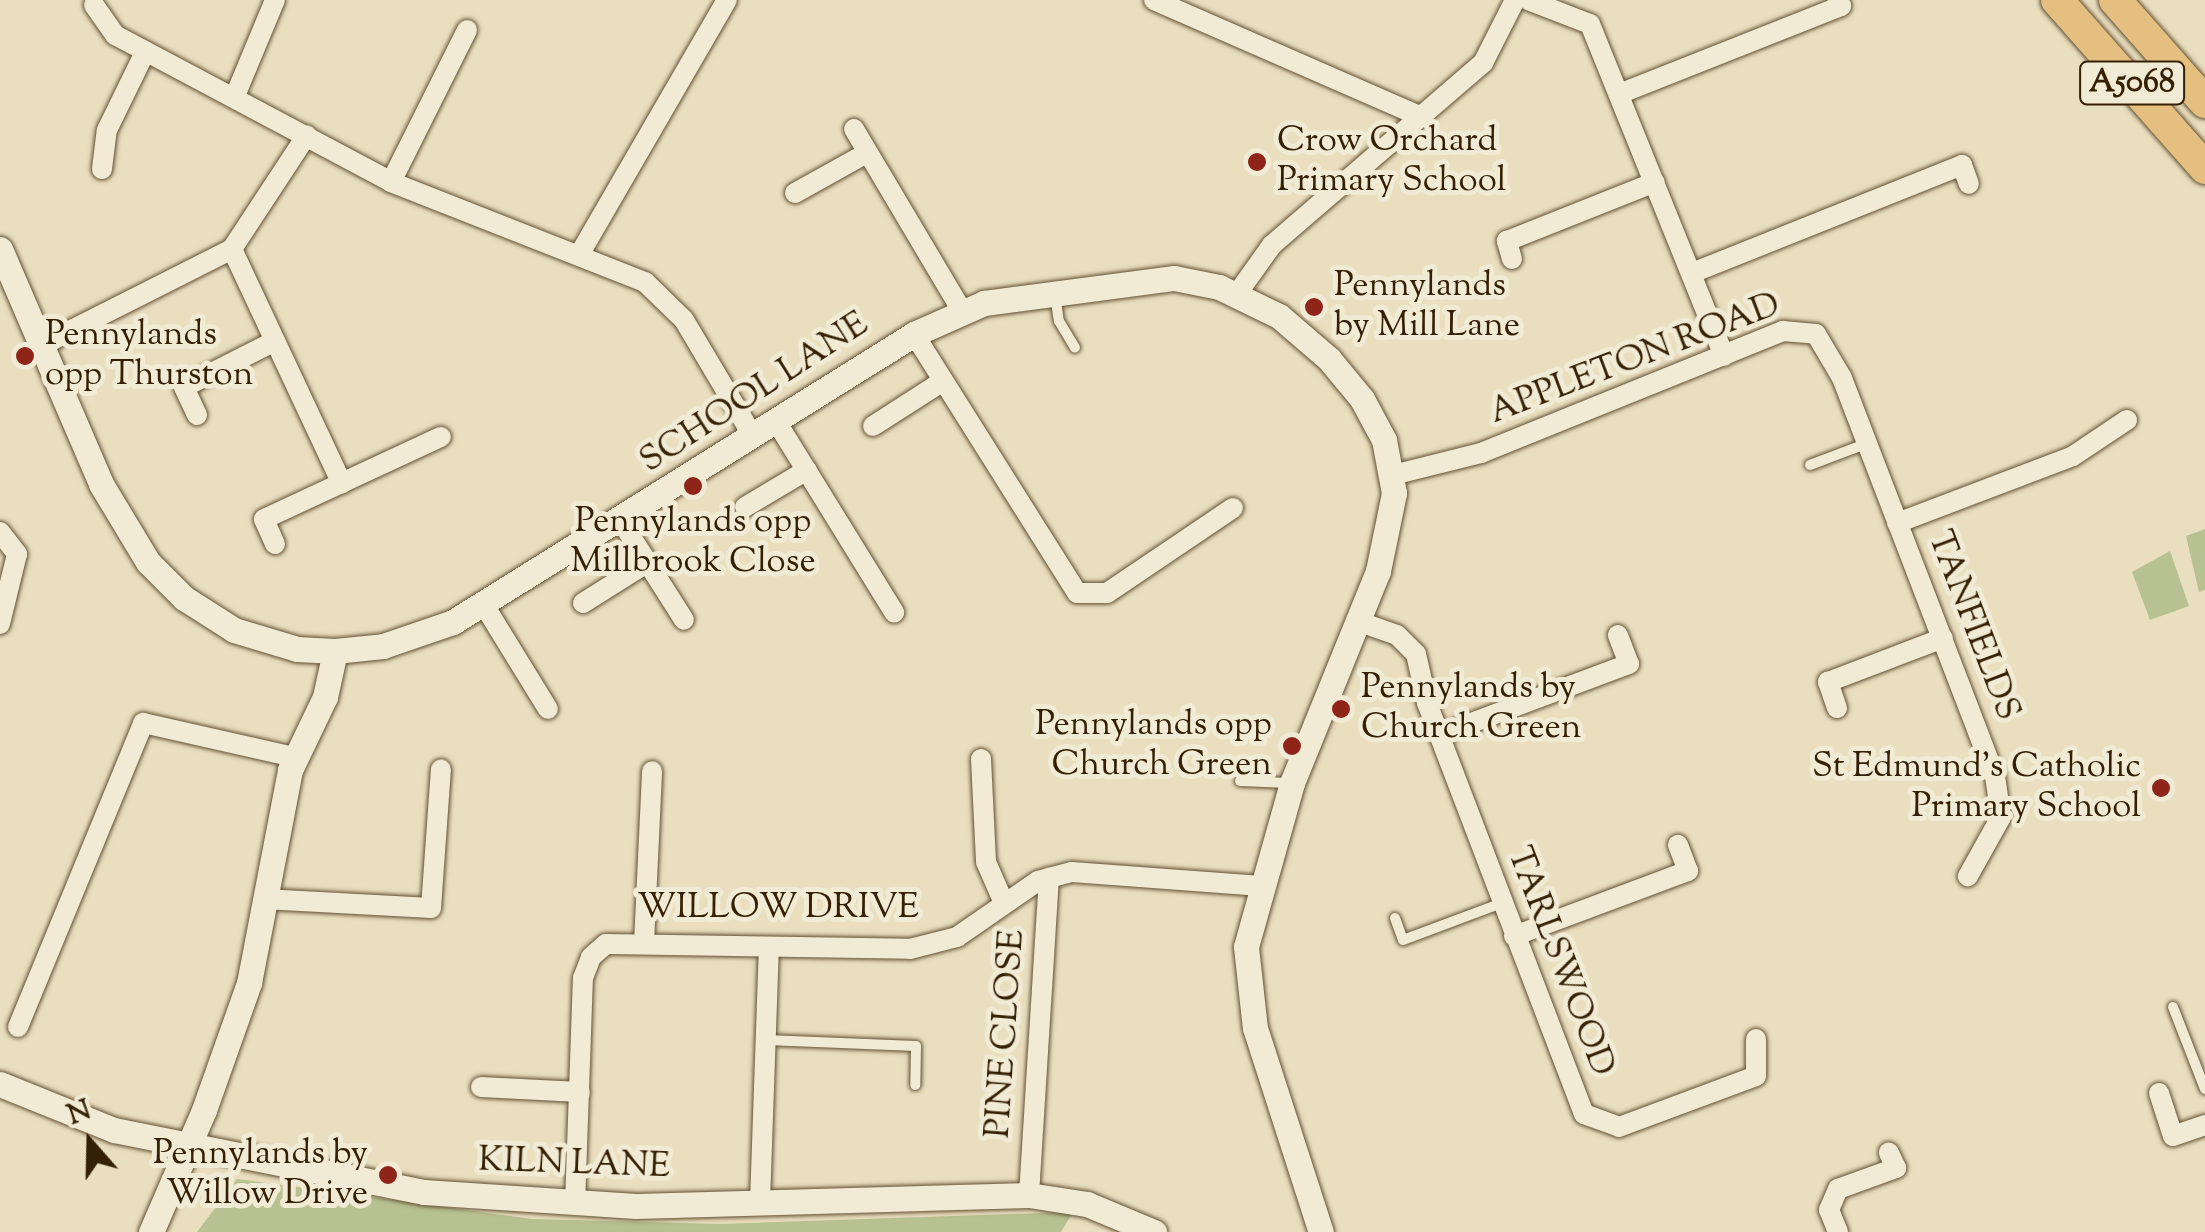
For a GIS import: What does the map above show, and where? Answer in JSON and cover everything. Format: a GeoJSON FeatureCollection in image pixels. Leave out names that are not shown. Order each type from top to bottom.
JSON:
{"type":"FeatureCollection","features":[{"type":"Feature","properties":{"kind":"main road","name":"A5068"},"geometry":{"type":"LineString","coordinates":[[2057,0],[2205,168]]}},
{"type":"Feature","properties":{"kind":"main road","name":"A5068"},"geometry":{"type":"LineString","coordinates":[[2116,0],[2205,102]]}},
{"type":"Feature","properties":{"kind":"street"},"geometry":{"type":"LineString","coordinates":[[235,96],[275,0]]}},
{"type":"Feature","properties":{"kind":"street"},"geometry":{"type":"LineString","coordinates":[[579,255],[727,0]]}},
{"type":"Feature","properties":{"kind":"street"},"geometry":{"type":"LineString","coordinates":[[1154,0],[1420,116]]}},
{"type":"Feature","properties":{"kind":"street"},"geometry":{"type":"LineString","coordinates":[[1237,294],[1272,245],[1484,63],[1515,0]]}},
{"type":"Feature","properties":{"kind":"street"},"geometry":{"type":"LineString","coordinates":[[1528,0],[1590,24],[1724,356]]}},
{"type":"Feature","properties":{"kind":"street"},"geometry":{"type":"LineString","coordinates":[[1619,94],[1841,6],[1838,0]]}},
{"type":"Feature","properties":{"kind":"street"},"geometry":{"type":"LineString","coordinates":[[94,5],[116,35],[391,182],[645,282],[684,320],[753,436]]}},
{"type":"Feature","properties":{"kind":"street"},"geometry":{"type":"LineString","coordinates":[[391,182],[467,30]]}},
{"type":"Feature","properties":{"kind":"street"},"geometry":{"type":"LineString","coordinates":[[102,169],[107,130],[145,52]]}},
{"type":"Feature","properties":{"kind":"street"},"geometry":{"type":"LineString","coordinates":[[854,128],[962,311]]}},
{"type":"Feature","properties":{"kind":"street"},"geometry":{"type":"LineString","coordinates":[[42,345],[232,249],[307,135]]}},
{"type":"Feature","properties":{"kind":"street"},"geometry":{"type":"LineString","coordinates":[[795,194],[867,153]]}},
{"type":"Feature","properties":{"kind":"street"},"geometry":{"type":"LineString","coordinates":[[1692,273],[1962,166],[1969,184]]}},
{"type":"Feature","properties":{"kind":"street"},"geometry":{"type":"LineString","coordinates":[[1512,259],[1507,241],[1655,182]]}},
{"type":"Feature","properties":{"kind":"street","name":"SCHOOL LANE"},"geometry":{"type":"LineString","coordinates":[[0,249],[118,517],[164,580],[234,630],[298,649],[335,651],[404,640],[484,605],[914,334],[962,311],[1054,288],[1154,277],[1237,294],[1296,328],[1348,380],[1384,440],[1393,475]]}},
{"type":"Feature","properties":{"kind":"street"},"geometry":{"type":"LineString","coordinates":[[232,249],[342,484]]}},
{"type":"Feature","properties":{"kind":"street","name":"APPLETON ROAD"},"geometry":{"type":"LineString","coordinates":[[1393,475],[1481,453],[1784,331],[1816,334],[1830,350],[1897,523]]}},
{"type":"Feature","properties":{"kind":"street"},"geometry":{"type":"LineString","coordinates":[[914,334],[1076,593],[1108,594],[1233,508]]}},
{"type":"Feature","properties":{"kind":"street"},"geometry":{"type":"LineString","coordinates":[[198,415],[184,387],[275,341]]}},
{"type":"Feature","properties":{"kind":"street"},"geometry":{"type":"LineString","coordinates":[[873,426],[943,382]]}},
{"type":"Feature","properties":{"kind":"street","name":"TANFIELDS"},"geometry":{"type":"LineString","coordinates":[[1968,876],[2001,817],[1995,776],[1897,523],[2073,456],[2127,420]]}},
{"type":"Feature","properties":{"kind":"street"},"geometry":{"type":"LineString","coordinates":[[776,421],[894,612]]}},
{"type":"Feature","properties":{"kind":"street"},"geometry":{"type":"LineString","coordinates":[[274,544],[264,520],[441,437]]}},
{"type":"Feature","properties":{"kind":"street"},"geometry":{"type":"LineString","coordinates":[[745,507],[807,470]]}},
{"type":"Feature","properties":{"kind":"street"},"geometry":{"type":"LineString","coordinates":[[1321,1232],[1248,998],[1246,947],[1292,783],[1388,533],[1393,475]]}},
{"type":"Feature","properties":{"kind":"street"},"geometry":{"type":"LineString","coordinates":[[622,521],[684,620]]}},
{"type":"Feature","properties":{"kind":"street"},"geometry":{"type":"LineString","coordinates":[[0,532],[17,554],[0,624]]}},
{"type":"Feature","properties":{"kind":"street"},"geometry":{"type":"LineString","coordinates":[[583,603],[648,562]]}},
{"type":"Feature","properties":{"kind":"street"},"geometry":{"type":"LineString","coordinates":[[484,605],[548,709]]}},
{"type":"Feature","properties":{"kind":"street","name":"TARLSWOOD"},"geometry":{"type":"LineString","coordinates":[[1357,621],[1412,648],[1439,735],[1578,1104],[1599,1124],[1629,1124],[1756,1076],[1756,1039]]}},
{"type":"Feature","properties":{"kind":"street"},"geometry":{"type":"LineString","coordinates":[[1439,735],[1629,664],[1618,635]]}},
{"type":"Feature","properties":{"kind":"street"},"geometry":{"type":"LineString","coordinates":[[1837,708],[1828,682],[1942,638]]}},
{"type":"Feature","properties":{"kind":"street"},"geometry":{"type":"LineString","coordinates":[[151,1232],[188,1148],[249,983],[294,757],[325,697],[335,651]]}},
{"type":"Feature","properties":{"kind":"street"},"geometry":{"type":"LineString","coordinates":[[18,1027],[143,722],[294,757]]}},
{"type":"Feature","properties":{"kind":"street"},"geometry":{"type":"LineString","coordinates":[[981,759],[986,862],[1004,903]]}},
{"type":"Feature","properties":{"kind":"street"},"geometry":{"type":"LineString","coordinates":[[264,900],[432,908],[441,769]]}},
{"type":"Feature","properties":{"kind":"street"},"geometry":{"type":"LineString","coordinates":[[644,943],[652,772]]}},
{"type":"Feature","properties":{"kind":"street"},"geometry":{"type":"LineString","coordinates":[[1514,936],[1688,870],[1678,845]]}},
{"type":"Feature","properties":{"kind":"street","name":"WILLOW DRIVE"},"geometry":{"type":"LineString","coordinates":[[575,1205],[586,968],[606,944],[910,949],[957,937],[1004,903],[1050,878],[1072,872],[1261,886]]}},
{"type":"Feature","properties":{"kind":"street","name":"PINE CLOSE"},"geometry":{"type":"LineString","coordinates":[[1029,1195],[1050,878]]}},
{"type":"Feature","properties":{"kind":"street"},"geometry":{"type":"LineString","coordinates":[[760,1202],[769,948]]}},
{"type":"Feature","properties":{"kind":"street","name":"KILN LANE"},"geometry":{"type":"LineString","coordinates":[[0,1084],[62,1114],[188,1148],[424,1192],[575,1205],[1029,1195],[1088,1204],[1154,1232]]}},
{"type":"Feature","properties":{"kind":"street"},"geometry":{"type":"LineString","coordinates":[[481,1087],[580,1092]]}},
{"type":"Feature","properties":{"kind":"street"},"geometry":{"type":"LineString","coordinates":[[2159,1093],[2174,1136],[2205,1125]]}},
{"type":"Feature","properties":{"kind":"street"},"geometry":{"type":"LineString","coordinates":[[1838,1232],[1829,1210],[1838,1190],[1896,1168],[1889,1153]]}},
{"type":"Feature","properties":{"kind":"lane"},"geometry":{"type":"LineString","coordinates":[[1054,288],[1059,321],[1075,348]]}},
{"type":"Feature","properties":{"kind":"lane"},"geometry":{"type":"LineString","coordinates":[[1810,465],[1868,443]]}},
{"type":"Feature","properties":{"kind":"lane"},"geometry":{"type":"LineString","coordinates":[[1240,781],[1292,783]]}},
{"type":"Feature","properties":{"kind":"lane"},"geometry":{"type":"LineString","coordinates":[[1395,918],[1403,940],[1502,902]]}},
{"type":"Feature","properties":{"kind":"lane"},"geometry":{"type":"LineString","coordinates":[[2173,1007],[2205,1088]]}},
{"type":"Feature","properties":{"kind":"lane"},"geometry":{"type":"LineString","coordinates":[[766,1040],[916,1046],[915,1085]]}},
{"type":"Feature","properties":{"kind":"green space"},"geometry":{"type":"Polygon","coordinates":[[[2205,529],[2205,590],[2199,592],[2186,536],[2205,529]]]}},
{"type":"Feature","properties":{"kind":"green space"},"geometry":{"type":"Polygon","coordinates":[[[2170,551],[2189,606],[2150,620],[2132,572],[2170,551]]]}},
{"type":"Feature","properties":{"kind":"green space"},"geometry":{"type":"Polygon","coordinates":[[[237,1179],[532,1219],[720,1224],[1073,1212],[1061,1232],[197,1232],[237,1179]]]}},
{"type":"Feature","properties":{"kind":"place","name":"Crow Orchard Primary School"},"geometry":{"type":"Point","coordinates":[1257,162]}},
{"type":"Feature","properties":{"kind":"place","name":"Pennylands by Mill Lane"},"geometry":{"type":"Point","coordinates":[1314,307]}},
{"type":"Feature","properties":{"kind":"place","name":"Pennylands opp Thurston"},"geometry":{"type":"Point","coordinates":[25,356]}},
{"type":"Feature","properties":{"kind":"place","name":"Pennylands opp Millbrook Close"},"geometry":{"type":"Point","coordinates":[693,486]}},
{"type":"Feature","properties":{"kind":"place","name":"Pennylands by Church Green"},"geometry":{"type":"Point","coordinates":[1341,709]}},
{"type":"Feature","properties":{"kind":"place","name":"Pennylands opp Church Green"},"geometry":{"type":"Point","coordinates":[1292,746]}},
{"type":"Feature","properties":{"kind":"place","name":"St Edmund's Catholic Primary School"},"geometry":{"type":"Point","coordinates":[2161,788]}},
{"type":"Feature","properties":{"kind":"place","name":"Pennylands by Willow Drive"},"geometry":{"type":"Point","coordinates":[388,1175]}}]}
